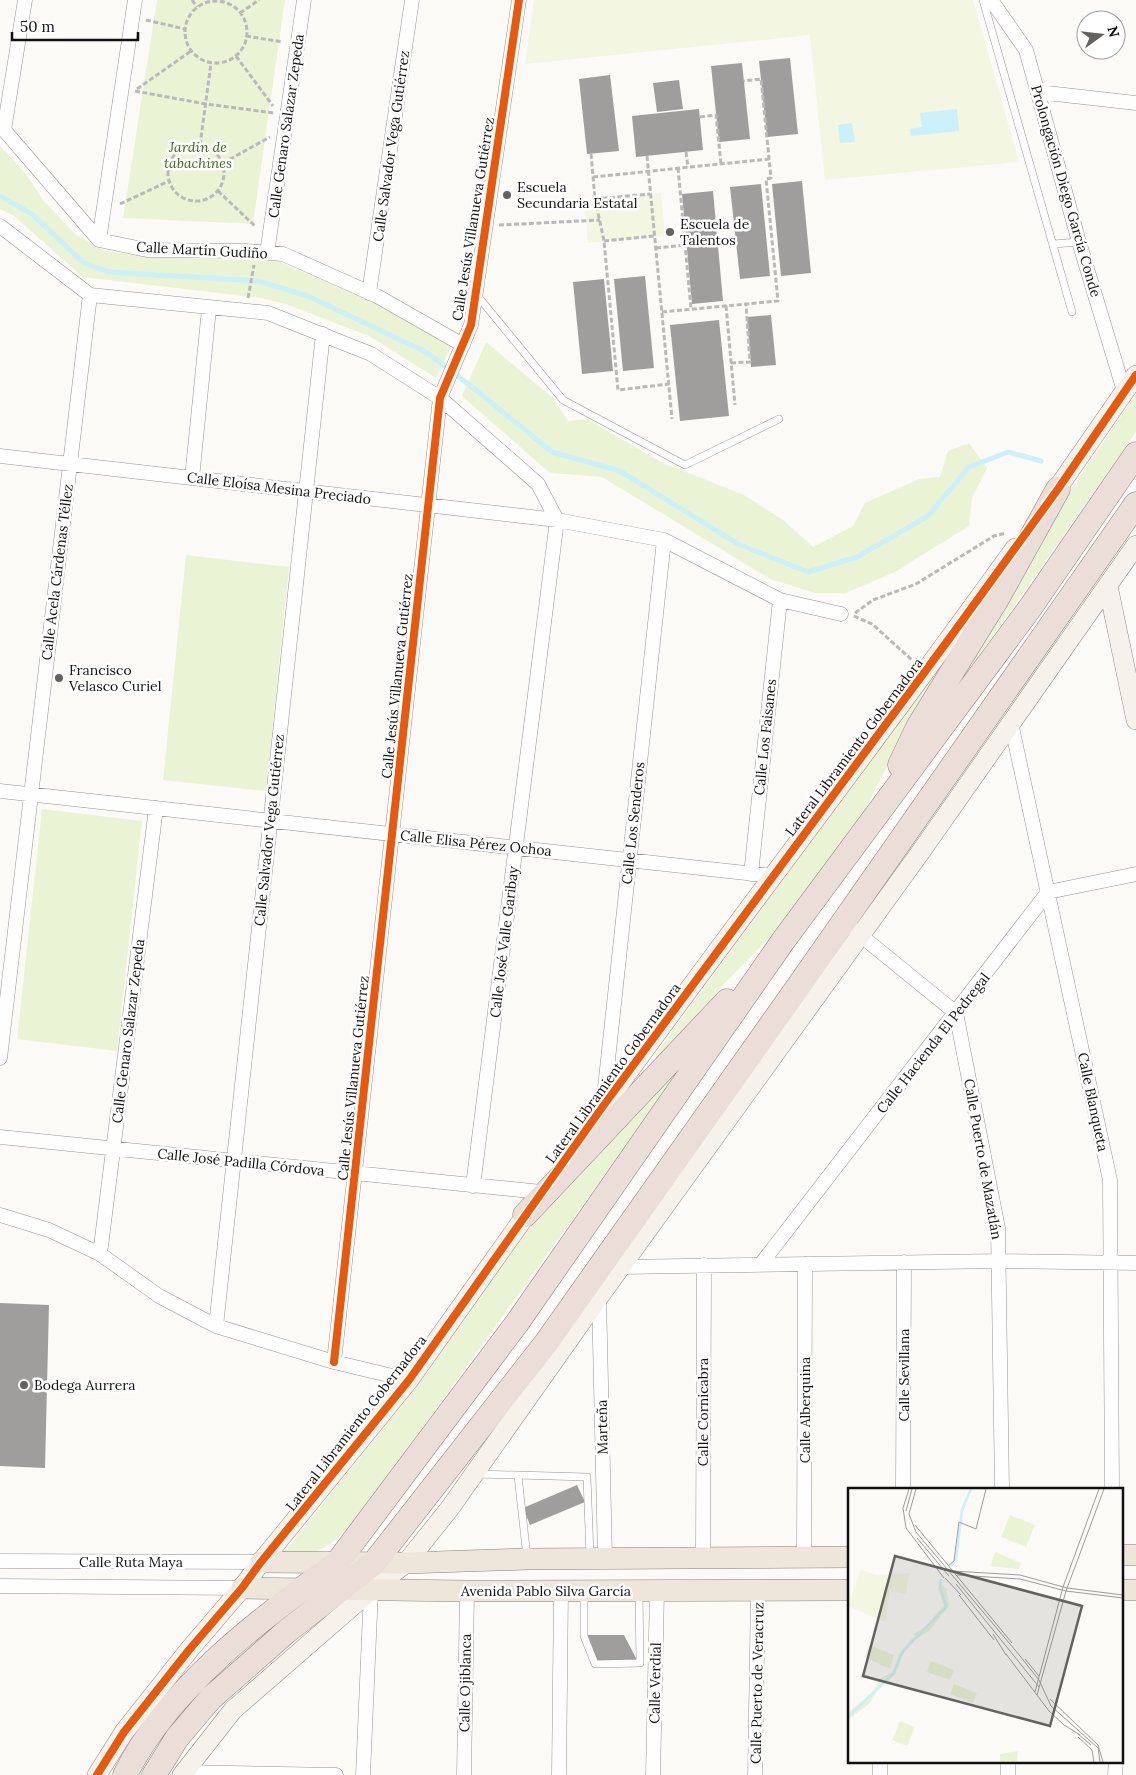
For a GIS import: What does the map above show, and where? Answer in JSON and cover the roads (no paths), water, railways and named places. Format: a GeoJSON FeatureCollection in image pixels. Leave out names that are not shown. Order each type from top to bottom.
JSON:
{"type":"FeatureCollection","features":[{"type":"Feature","properties":{"kind":"highway"},"geometry":{"type":"LineString","coordinates":[[126,1775],[135,1756],[178,1698],[229,1648],[301,1589],[337,1563],[517,1323],[783,941],[1030,608],[1136,454]]}},
{"type":"Feature","properties":{"kind":"highway"},"geometry":{"type":"LineString","coordinates":[[879,813],[918,727],[997,599],[1058,489]]}},
{"type":"Feature","properties":{"kind":"highway"},"geometry":{"type":"LineString","coordinates":[[154,1775],[177,1738],[211,1698],[286,1632],[374,1563],[546,1343],[1136,504]]}},
{"type":"Feature","properties":{"kind":"highway"},"geometry":{"type":"LineString","coordinates":[[526,1215],[783,941]]}},
{"type":"Feature","properties":{"kind":"main road"},"geometry":{"type":"LineString","coordinates":[[261,1562],[406,1563],[597,1558],[848,1557]]}},
{"type":"Feature","properties":{"kind":"main road","name":"Avenida Pablo Silva García"},"geometry":{"type":"LineString","coordinates":[[242,1588],[466,1591],[848,1590]]}},
{"type":"Feature","properties":{"kind":"street"},"geometry":{"type":"LineString","coordinates":[[25,0],[2,130],[99,240]]}},
{"type":"Feature","properties":{"kind":"street"},"geometry":{"type":"LineString","coordinates":[[99,240],[135,0]]}},
{"type":"Feature","properties":{"kind":"street","name":"Calle Genaro Salazar Zepeda"},"geometry":{"type":"LineString","coordinates":[[267,253],[304,0]]}},
{"type":"Feature","properties":{"kind":"street","name":"Calle Salvador Vega Gutiérrez"},"geometry":{"type":"LineString","coordinates":[[369,293],[412,0]]}},
{"type":"Feature","properties":{"kind":"street","name":"Calle Jesús Villanueva Gutiérrez"},"geometry":{"type":"LineString","coordinates":[[334,1362],[443,392],[471,325],[518,0]]}},
{"type":"Feature","properties":{"kind":"street","name":"Prolongación Diego García Conde"},"geometry":{"type":"LineString","coordinates":[[991,0],[1026,50],[1079,242],[1124,391]]}},
{"type":"Feature","properties":{"kind":"street"},"geometry":{"type":"LineString","coordinates":[[1038,92],[1136,103]]}},
{"type":"Feature","properties":{"kind":"street"},"geometry":{"type":"LineString","coordinates":[[0,226],[90,295],[268,313],[371,354],[443,392],[538,484],[557,520]]}},
{"type":"Feature","properties":{"kind":"street","name":"Calle Martín Gudiño"},"geometry":{"type":"LineString","coordinates":[[99,240],[147,250],[283,254],[369,293],[463,345]]}},
{"type":"Feature","properties":{"kind":"street","name":"Calle Acela Cárdenas Téllez"},"geometry":{"type":"LineString","coordinates":[[0,1058],[90,295]]}},
{"type":"Feature","properties":{"kind":"street"},"geometry":{"type":"LineString","coordinates":[[192,478],[209,308]]}},
{"type":"Feature","properties":{"kind":"street","name":"Calle Salvador Vega Gutiérrez"},"geometry":{"type":"LineString","coordinates":[[216,1326],[323,334]]}},
{"type":"Feature","properties":{"kind":"street","name":"Lateral Libramiento Gobernadora"},"geometry":{"type":"LineString","coordinates":[[97,1775],[124,1732],[409,1380],[603,1106],[926,671],[1058,489],[1136,374]]}},
{"type":"Feature","properties":{"kind":"street","name":"Calle Eloísa Mesina Preciado"},"geometry":{"type":"LineString","coordinates":[[0,456],[557,520],[664,540],[780,600],[841,614]]}},
{"type":"Feature","properties":{"kind":"street","name":"Calle José Valle Garibay"},"geometry":{"type":"LineString","coordinates":[[473,1186],[557,520]]}},
{"type":"Feature","properties":{"kind":"street","name":"Calle Los Senderos"},"geometry":{"type":"LineString","coordinates":[[603,1106],[664,540]]}},
{"type":"Feature","properties":{"kind":"street"},"geometry":{"type":"LineString","coordinates":[[183,1773],[233,1710],[371,1590],[406,1563],[450,1508],[599,1297],[861,935],[1136,545]]}},
{"type":"Feature","properties":{"kind":"street"},"geometry":{"type":"LineString","coordinates":[[1108,586],[1136,720]]}},
{"type":"Feature","properties":{"kind":"street","name":"Calle Los Faisanes"},"geometry":{"type":"LineString","coordinates":[[751,874],[780,600]]}},
{"type":"Feature","properties":{"kind":"street","name":"Calle Blanqueta"},"geometry":{"type":"LineString","coordinates":[[1011,723],[1110,1180],[1112,1488]]}},
{"type":"Feature","properties":{"kind":"street","name":"Calle Elisa Pérez Ochoa"},"geometry":{"type":"LineString","coordinates":[[0,791],[773,876]]}},
{"type":"Feature","properties":{"kind":"street","name":"Calle Genaro Salazar Zepeda"},"geometry":{"type":"LineString","coordinates":[[100,1254],[156,808]]}},
{"type":"Feature","properties":{"kind":"street"},"geometry":{"type":"LineString","coordinates":[[1048,892],[1136,874]]}},
{"type":"Feature","properties":{"kind":"street","name":"Calle Hacienda El Pedregal"},"geometry":{"type":"LineString","coordinates":[[761,1264],[1048,892]]}},
{"type":"Feature","properties":{"kind":"street"},"geometry":{"type":"LineString","coordinates":[[843,921],[956,1013]]}},
{"type":"Feature","properties":{"kind":"street","name":"Calle Puerto de Mazatlán"},"geometry":{"type":"LineString","coordinates":[[956,1013],[998,1228],[1002,1488]]}},
{"type":"Feature","properties":{"kind":"street","name":"Calle José Padilla Córdova"},"geometry":{"type":"LineString","coordinates":[[0,1136],[541,1192]]}},
{"type":"Feature","properties":{"kind":"street"},"geometry":{"type":"LineString","coordinates":[[0,1215],[49,1230],[100,1254],[159,1296],[216,1326],[334,1362],[409,1380]]}},
{"type":"Feature","properties":{"kind":"street"},"geometry":{"type":"LineString","coordinates":[[621,1267],[999,1261],[1136,1263]]}},
{"type":"Feature","properties":{"kind":"street","name":"Calle Sevillana"},"geometry":{"type":"LineString","coordinates":[[903,1488],[904,1262]]}},
{"type":"Feature","properties":{"kind":"street","name":"Calle Alberquina"},"geometry":{"type":"LineString","coordinates":[[804,1557],[805,1264]]}},
{"type":"Feature","properties":{"kind":"street","name":"Calle Cornicabra"},"geometry":{"type":"LineString","coordinates":[[702,1558],[704,1266]]}},
{"type":"Feature","properties":{"kind":"street","name":"Marteña"},"geometry":{"type":"LineString","coordinates":[[597,1558],[599,1297]]}},
{"type":"Feature","properties":{"kind":"street","name":"Calle Ruta Maya"},"geometry":{"type":"LineString","coordinates":[[0,1561],[261,1562]]}},
{"type":"Feature","properties":{"kind":"street","name":"Calle Ruta Maya"},"geometry":{"type":"LineString","coordinates":[[0,1586],[242,1588]]}},
{"type":"Feature","properties":{"kind":"street"},"geometry":{"type":"LineString","coordinates":[[363,1775],[371,1590]]}},
{"type":"Feature","properties":{"kind":"street","name":"Calle Ojiblanca"},"geometry":{"type":"LineString","coordinates":[[464,1775],[466,1591]]}},
{"type":"Feature","properties":{"kind":"street"},"geometry":{"type":"LineString","coordinates":[[559,1775],[561,1591]]}},
{"type":"Feature","properties":{"kind":"street","name":"Calle Verdial"},"geometry":{"type":"LineString","coordinates":[[648,1591],[653,1775]]}},
{"type":"Feature","properties":{"kind":"street","name":"Calle Puerto de Veracruz"},"geometry":{"type":"LineString","coordinates":[[755,1775],[758,1591]]}},
{"type":"Feature","properties":{"kind":"street"},"geometry":{"type":"LineString","coordinates":[[880,1762],[880,1775]]}},
{"type":"Feature","properties":{"kind":"street"},"geometry":{"type":"LineString","coordinates":[[1008,1762],[1008,1775]]}},
{"type":"Feature","properties":{"kind":"street"},"geometry":{"type":"LineString","coordinates":[[1115,1775],[1116,1762]]}},
{"type":"Feature","properties":{"kind":"street"},"geometry":{"type":"LineString","coordinates":[[183,1773],[336,1775]]}},
{"type":"Feature","properties":{"kind":"lane"},"geometry":{"type":"LineString","coordinates":[[983,0],[1072,312]]}},
{"type":"Feature","properties":{"kind":"lane"},"geometry":{"type":"LineString","coordinates":[[1053,244],[1079,242]]}},
{"type":"Feature","properties":{"kind":"lane"},"geometry":{"type":"LineString","coordinates":[[476,294],[563,400],[685,465],[779,419]]}},
{"type":"Feature","properties":{"kind":"lane"},"geometry":{"type":"LineString","coordinates":[[474,1474],[587,1477],[597,1558]]}},
{"type":"Feature","properties":{"kind":"lane"},"geometry":{"type":"LineString","coordinates":[[518,1476],[527,1559]]}},
{"type":"Feature","properties":{"kind":"lane"},"geometry":{"type":"LineString","coordinates":[[584,1591],[584,1636],[595,1664],[640,1663],[648,1591]]}},
{"type":"Feature","properties":{"kind":"water"},"geometry":{"type":"Polygon","coordinates":[[[957,109],[959,131],[911,136],[910,129],[922,127],[920,113],[957,109]]]}},
{"type":"Feature","properties":{"kind":"water"},"geometry":{"type":"Polygon","coordinates":[[[852,123],[855,142],[840,143],[838,125],[852,123]]]}},
{"type":"Feature","properties":{"kind":"waterway"},"geometry":{"type":"LineString","coordinates":[[0,196],[32,214],[84,263],[109,272],[258,281],[308,296],[426,352],[552,452],[620,471],[738,544],[808,572],[857,557],[928,516],[969,467],[1008,452],[1041,461]]}},
{"type":"Feature","properties":{"kind":"place","name":"Escuela Secundaria Estatal"},"geometry":{"type":"Point","coordinates":[507,195]}},
{"type":"Feature","properties":{"kind":"place","name":"Escuela de Talentos"},"geometry":{"type":"Point","coordinates":[670,232]}},
{"type":"Feature","properties":{"kind":"place","name":"Francisco Velasco Curiel"},"geometry":{"type":"Point","coordinates":[59,678]}},
{"type":"Feature","properties":{"kind":"place","name":"Bodega Aurrera"},"geometry":{"type":"Point","coordinates":[24,1385]}},
{"type":"Feature","properties":{"kind":"park label","name":"Jardin de tabachines"},"geometry":{"type":"Point","coordinates":[198,156]}}]}
